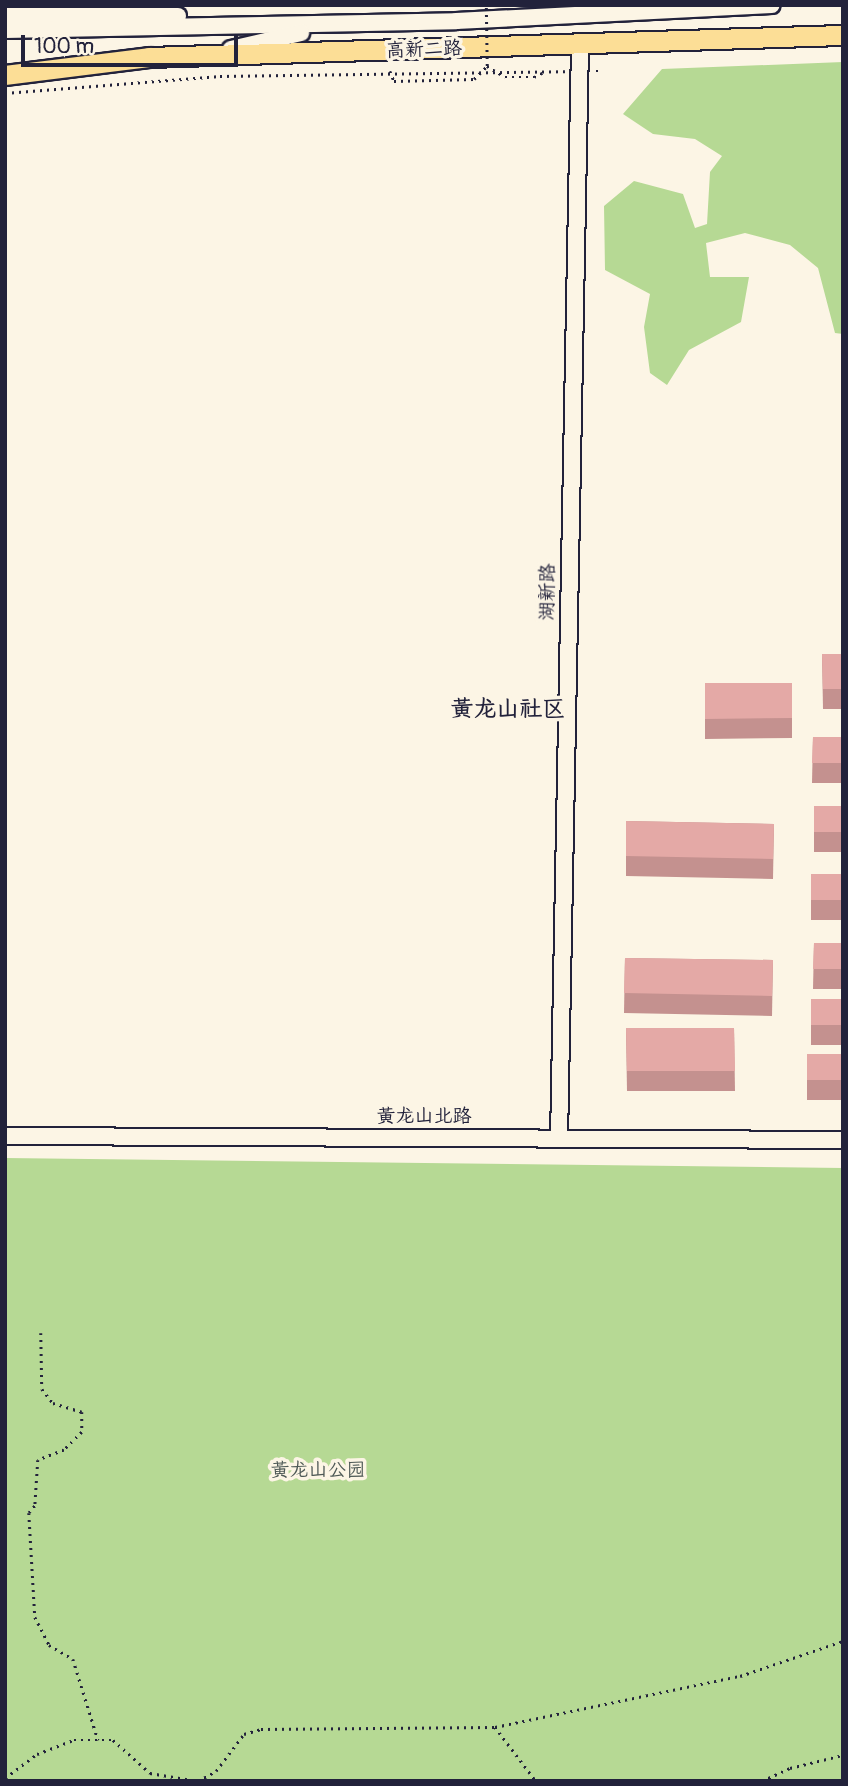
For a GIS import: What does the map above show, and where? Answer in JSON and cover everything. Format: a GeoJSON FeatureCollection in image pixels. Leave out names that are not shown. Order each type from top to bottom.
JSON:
{"type":"FeatureCollection","features":[{"type":"Feature","properties":{"kind":"main road","name":"高新二路"},"geometry":{"type":"LineString","coordinates":[[5,75],[211,54],[580,46],[843,34]]}},
{"type":"Feature","properties":{"kind":"street"},"geometry":{"type":"LineString","coordinates":[[55,5],[135,15]]}},
{"type":"Feature","properties":{"kind":"street"},"geometry":{"type":"LineString","coordinates":[[5,16],[390,15],[558,5]]}},
{"type":"Feature","properties":{"kind":"street"},"geometry":{"type":"LineString","coordinates":[[5,30],[456,21],[772,5]]}},
{"type":"Feature","properties":{"kind":"street"},"geometry":{"type":"LineString","coordinates":[[211,54],[292,33],[387,31],[456,21]]}},
{"type":"Feature","properties":{"kind":"street","name":"湖新路"},"geometry":{"type":"LineString","coordinates":[[559,1139],[580,46]]}},
{"type":"Feature","properties":{"kind":"street","name":"黄龙山北路"},"geometry":{"type":"LineString","coordinates":[[5,1136],[843,1140]]}},
{"type":"Feature","properties":{"kind":"path"},"geometry":{"type":"LineString","coordinates":[[390,71],[390,81],[474,79],[487,66],[486,5]]}},
{"type":"Feature","properties":{"kind":"path"},"geometry":{"type":"LineString","coordinates":[[5,93],[220,76],[390,71],[547,71],[534,77],[505,77],[487,66]]}},
{"type":"Feature","properties":{"kind":"path"},"geometry":{"type":"LineString","coordinates":[[41,1334],[42,1389],[54,1403],[82,1412],[82,1432],[64,1450],[38,1460],[35,1506],[29,1513],[34,1616],[49,1645],[73,1659],[98,1740]]}},
{"type":"Feature","properties":{"kind":"path"},"geometry":{"type":"LineString","coordinates":[[5,1778],[37,1754],[74,1741],[98,1740],[122,1743],[150,1773],[198,1781],[216,1771],[244,1734],[261,1730],[495,1727],[752,1673],[843,1641]]}},
{"type":"Feature","properties":{"kind":"path"},"geometry":{"type":"LineString","coordinates":[[495,1727],[536,1781]]}},
{"type":"Feature","properties":{"kind":"path"},"geometry":{"type":"LineString","coordinates":[[762,1781],[790,1768],[843,1755]]}},
{"type":"Feature","properties":{"kind":"green space"},"geometry":{"type":"Polygon","coordinates":[[[843,62],[843,334],[835,333],[818,268],[790,245],[745,233],[706,243],[710,277],[749,277],[741,322],[689,350],[667,385],[650,373],[644,327],[650,294],[605,270],[604,206],[634,181],[683,194],[695,228],[707,224],[710,172],[722,156],[695,139],[653,134],[623,114],[662,69],[843,62]]]}},
{"type":"Feature","properties":{"kind":"green space","name":"黄龙山公园"},"geometry":{"type":"Polygon","coordinates":[[[5,1158],[843,1168],[843,1781],[5,1781],[5,1158]]]}},
{"type":"Feature","properties":{"kind":"building"},"geometry":{"type":"Polygon","coordinates":[[[822,654],[843,654],[843,689],[823,689],[822,654]]]}},
{"type":"Feature","properties":{"kind":"building"},"geometry":{"type":"Polygon","coordinates":[[[705,683],[792,683],[792,718],[705,719],[705,683]]]}},
{"type":"Feature","properties":{"kind":"building"},"geometry":{"type":"Polygon","coordinates":[[[813,737],[843,737],[843,763],[812,763],[813,737]]]}},
{"type":"Feature","properties":{"kind":"building"},"geometry":{"type":"Polygon","coordinates":[[[814,806],[843,806],[843,832],[814,832],[814,806]]]}},
{"type":"Feature","properties":{"kind":"building"},"geometry":{"type":"Polygon","coordinates":[[[626,821],[774,824],[773,859],[626,856],[626,821]]]}},
{"type":"Feature","properties":{"kind":"building"},"geometry":{"type":"Polygon","coordinates":[[[811,874],[843,874],[843,900],[811,900],[811,874]]]}},
{"type":"Feature","properties":{"kind":"building"},"geometry":{"type":"Polygon","coordinates":[[[814,943],[843,943],[843,969],[813,969],[814,943]]]}},
{"type":"Feature","properties":{"kind":"building"},"geometry":{"type":"Polygon","coordinates":[[[625,958],[773,960],[772,996],[624,993],[625,958]]]}},
{"type":"Feature","properties":{"kind":"building"},"geometry":{"type":"Polygon","coordinates":[[[811,999],[843,999],[843,1025],[811,1025],[811,999]]]}},
{"type":"Feature","properties":{"kind":"building"},"geometry":{"type":"Polygon","coordinates":[[[626,1028],[734,1028],[735,1071],[627,1071],[626,1028]]]}},
{"type":"Feature","properties":{"kind":"building"},"geometry":{"type":"Polygon","coordinates":[[[807,1054],[843,1054],[843,1080],[807,1080],[807,1054]]]}},
{"type":"Feature","properties":{"kind":"district","name":"黄龙山社区"},"geometry":{"type":"Point","coordinates":[508,709]}}]}
